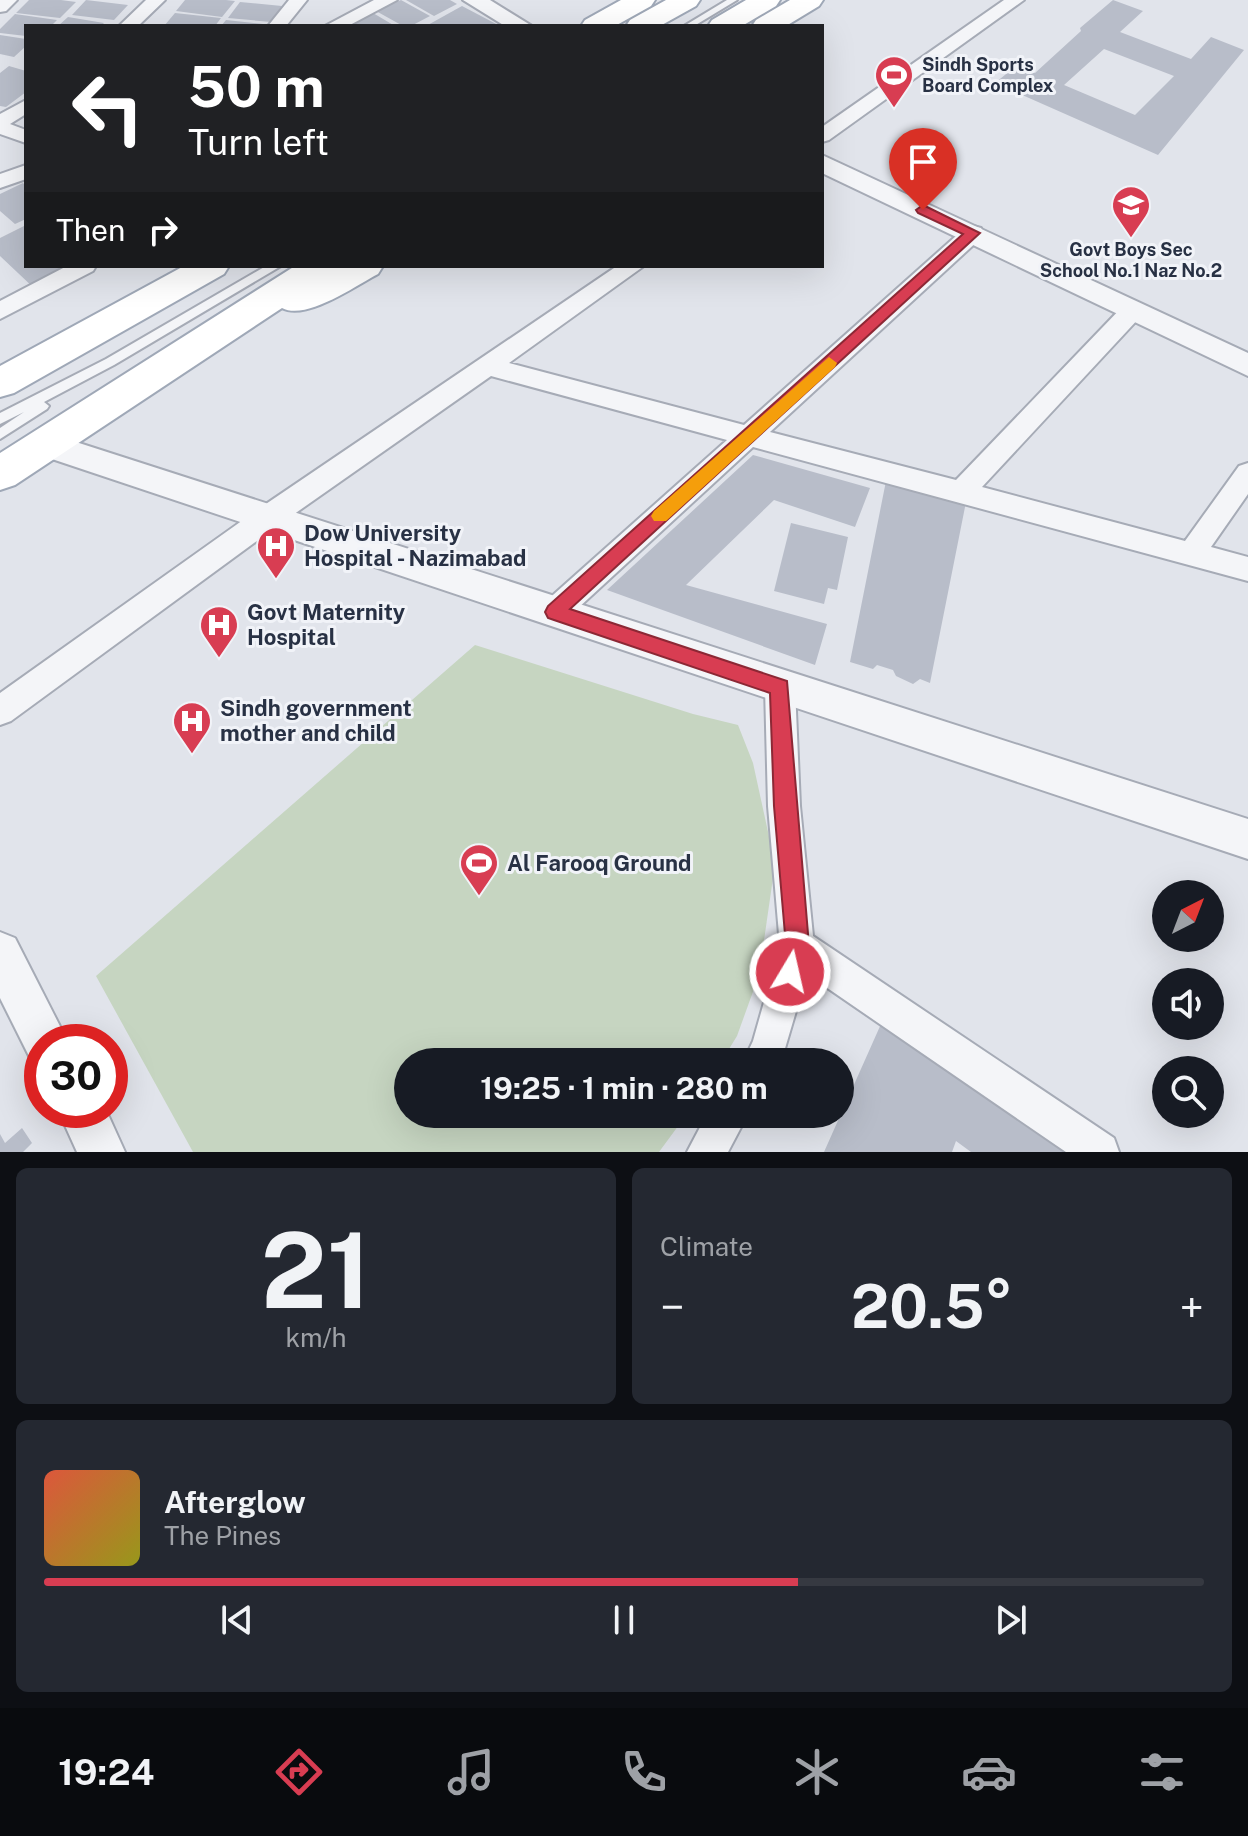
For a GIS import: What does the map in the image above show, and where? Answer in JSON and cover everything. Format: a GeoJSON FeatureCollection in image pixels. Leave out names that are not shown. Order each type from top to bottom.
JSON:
{"type":"FeatureCollection","features":[{"type":"Feature","properties":{"kind":"main road"},"geometry":{"type":"LineString","coordinates":[[599,24],[641,0]]}},
{"type":"Feature","properties":{"kind":"main road"},"geometry":{"type":"LineString","coordinates":[[644,24],[686,0]]}},
{"type":"Feature","properties":{"kind":"main road"},"geometry":{"type":"LineString","coordinates":[[725,24],[766,0]]}},
{"type":"Feature","properties":{"kind":"main road"},"geometry":{"type":"LineString","coordinates":[[769,24],[809,0]]}},
{"type":"Feature","properties":{"kind":"main road"},"geometry":{"type":"LineString","coordinates":[[104,346],[192,268]]}},
{"type":"Feature","properties":{"kind":"main road"},"geometry":{"type":"LineString","coordinates":[[0,383],[104,346],[209,268]]}},
{"type":"Feature","properties":{"kind":"main road"},"geometry":{"type":"LineString","coordinates":[[0,474],[318,268]]}},
{"type":"Feature","properties":{"kind":"main road"},"geometry":{"type":"LineString","coordinates":[[162,367],[362,268]]}},
{"type":"Feature","properties":{"kind":"street"},"geometry":{"type":"LineString","coordinates":[[0,7],[8,0]]}},
{"type":"Feature","properties":{"kind":"street"},"geometry":{"type":"LineString","coordinates":[[130,24],[156,0]]}},
{"type":"Feature","properties":{"kind":"street"},"geometry":{"type":"LineString","coordinates":[[279,24],[298,0]]}},
{"type":"Feature","properties":{"kind":"street"},"geometry":{"type":"LineString","coordinates":[[338,24],[388,0]]}},
{"type":"Feature","properties":{"kind":"street"},"geometry":{"type":"LineString","coordinates":[[474,0],[517,24]]}},
{"type":"Feature","properties":{"kind":"street"},"geometry":{"type":"LineString","coordinates":[[824,135],[1015,0]]}},
{"type":"Feature","properties":{"kind":"street"},"geometry":{"type":"LineString","coordinates":[[24,107],[0,124],[24,136]]}},
{"type":"Feature","properties":{"kind":"street"},"geometry":{"type":"LineString","coordinates":[[824,164],[1248,365]]}},
{"type":"Feature","properties":{"kind":"street"},"geometry":{"type":"LineString","coordinates":[[0,182],[24,172]]}},
{"type":"Feature","properties":{"kind":"street"},"geometry":{"type":"LineString","coordinates":[[554,612],[973,233]]}},
{"type":"Feature","properties":{"kind":"street"},"geometry":{"type":"LineString","coordinates":[[0,311],[81,268]]}},
{"type":"Feature","properties":{"kind":"street"},"geometry":{"type":"LineString","coordinates":[[0,711],[270,516],[630,268]]}},
{"type":"Feature","properties":{"kind":"street"},"geometry":{"type":"LineString","coordinates":[[961,492],[1133,310]]}},
{"type":"Feature","properties":{"kind":"street"},"geometry":{"type":"LineString","coordinates":[[487,366],[1248,569]]}},
{"type":"Feature","properties":{"kind":"street"},"geometry":{"type":"LineString","coordinates":[[48,445],[1248,839]]}},
{"type":"Feature","properties":{"kind":"street"},"geometry":{"type":"LineString","coordinates":[[1191,554],[1248,473]]}},
{"type":"Feature","properties":{"kind":"street"},"geometry":{"type":"LineString","coordinates":[[769,1048],[797,946],[784,806],[780,687]]}},
{"type":"Feature","properties":{"kind":"street"},"geometry":{"type":"LineString","coordinates":[[797,946],[1100,1152]]}},
{"type":"Feature","properties":{"kind":"street"},"geometry":{"type":"LineString","coordinates":[[0,953],[37,1024]]}},
{"type":"Feature","properties":{"kind":"street"},"geometry":{"type":"LineString","coordinates":[[90,1128],[102,1152]]}},
{"type":"Feature","properties":{"kind":"street"},"geometry":{"type":"LineString","coordinates":[[706,1152],[721,1128]]}},
{"type":"Feature","properties":{"kind":"lane"},"geometry":{"type":"LineString","coordinates":[[691,24],[733,0]]}},
{"type":"Feature","properties":{"kind":"lane"},"geometry":{"type":"LineString","coordinates":[[0,419],[104,346],[271,268]]}},
{"type":"Feature","properties":{"kind":"lane"},"geometry":{"type":"LineString","coordinates":[[0,434],[104,346]]}},
{"type":"Feature","properties":{"kind":"green space","name":"Al Farooq Ground"},"geometry":{"type":"Polygon","coordinates":[[[475,645],[693,714],[738,725],[753,763],[775,864],[759,975],[730,1048],[394,1048],[394,1128],[677,1128],[659,1152],[193,1152],[128,1034],[128,1024],[122,1024],[96,976],[475,645]]]}},
{"type":"Feature","properties":{"kind":"building"},"geometry":{"type":"Polygon","coordinates":[[[29,0],[76,2],[60,18],[16,13],[29,0]]]}},
{"type":"Feature","properties":{"kind":"building"},"geometry":{"type":"Polygon","coordinates":[[[86,0],[128,5],[114,20],[72,15],[86,0]]]}},
{"type":"Feature","properties":{"kind":"building"},"geometry":{"type":"Polygon","coordinates":[[[185,0],[235,1],[222,17],[176,11],[185,0]]]}},
{"type":"Feature","properties":{"kind":"building"},"geometry":{"type":"Polygon","coordinates":[[[401,0],[430,16],[415,24],[399,24],[376,11],[401,0]]]}},
{"type":"Feature","properties":{"kind":"building"},"geometry":{"type":"Polygon","coordinates":[[[406,0],[450,0],[457,4],[434,16],[406,0]]]}},
{"type":"Feature","properties":{"kind":"building"},"geometry":{"type":"Polygon","coordinates":[[[1113,0],[1143,11],[1120,32],[1191,59],[1211,37],[1244,50],[1158,155],[995,83],[1016,66],[1035,73],[1081,31],[1080,28],[1113,0]],[[1104,49],[1064,85],[1135,115],[1174,76],[1104,49]]]}},
{"type":"Feature","properties":{"kind":"building"},"geometry":{"type":"Polygon","coordinates":[[[240,2],[282,6],[271,22],[228,18],[240,2]]]}},
{"type":"Feature","properties":{"kind":"building"},"geometry":{"type":"Polygon","coordinates":[[[462,6],[496,24],[430,24],[462,6]]]}},
{"type":"Feature","properties":{"kind":"building"},"geometry":{"type":"Polygon","coordinates":[[[175,13],[221,18],[216,24],[166,24],[175,13]]]}},
{"type":"Feature","properties":{"kind":"building"},"geometry":{"type":"Polygon","coordinates":[[[373,13],[392,24],[352,24],[373,13]]]}},
{"type":"Feature","properties":{"kind":"building"},"geometry":{"type":"Polygon","coordinates":[[[15,14],[57,20],[53,24],[24,24],[24,36],[0,33],[0,29],[15,14]]]}},
{"type":"Feature","properties":{"kind":"building"},"geometry":{"type":"Polygon","coordinates":[[[68,17],[104,23],[103,24],[60,24],[68,17]]]}},
{"type":"Feature","properties":{"kind":"building"},"geometry":{"type":"Polygon","coordinates":[[[226,20],[263,24],[223,24],[226,20]]]}},
{"type":"Feature","properties":{"kind":"building"},"geometry":{"type":"Polygon","coordinates":[[[0,35],[24,39],[24,48],[14,57],[0,54],[0,35]]]}},
{"type":"Feature","properties":{"kind":"building"},"geometry":{"type":"Polygon","coordinates":[[[9,66],[24,70],[24,94],[6,107],[0,106],[0,73],[9,66]]]}},
{"type":"Feature","properties":{"kind":"building"},"geometry":{"type":"Polygon","coordinates":[[[24,184],[24,220],[15,224],[0,211],[0,194],[24,184]]]}},
{"type":"Feature","properties":{"kind":"building"},"geometry":{"type":"Polygon","coordinates":[[[24,226],[24,268],[77,268],[36,290],[0,256],[0,238],[24,226]]]}},
{"type":"Feature","properties":{"kind":"building"},"geometry":{"type":"Polygon","coordinates":[[[753,455],[870,488],[855,527],[774,500],[686,585],[827,624],[815,665],[607,590],[753,455]]]}},
{"type":"Feature","properties":{"kind":"building"},"geometry":{"type":"Polygon","coordinates":[[[886,481],[966,502],[930,683],[920,679],[913,684],[896,676],[893,670],[877,665],[873,669],[850,662],[886,481]]]}},
{"type":"Feature","properties":{"kind":"building"},"geometry":{"type":"Polygon","coordinates":[[[791,523],[848,537],[837,590],[828,588],[824,604],[774,591],[791,523]]]}},
{"type":"Feature","properties":{"kind":"building"},"geometry":{"type":"Polygon","coordinates":[[[881,1024],[1066,1152],[971,1152],[956,1141],[952,1152],[824,1152],[835,1128],[854,1128],[854,1085],[881,1024]]]}},
{"type":"Feature","properties":{"kind":"building"},"geometry":{"type":"Polygon","coordinates":[[[22,1128],[32,1143],[23,1152],[0,1152],[0,1134],[5,1143],[22,1128]]]}},
{"type":"Feature","properties":{"kind":"slow traffic"},"geometry":{"type":"LineString","coordinates":[[660,516],[829,363]]}},
{"type":"Feature","properties":{"kind":"place","name":"Sindh Sports Board Complex"},"geometry":{"type":"Point","coordinates":[894,109]}},
{"type":"Feature","properties":{"kind":"place","name":"Govt Boys Sec School No.1 Naz No.2"},"geometry":{"type":"Point","coordinates":[1131,239]}},
{"type":"Feature","properties":{"kind":"place","name":"Dow University Hospital - Nazimabad"},"geometry":{"type":"Point","coordinates":[276,580]}},
{"type":"Feature","properties":{"kind":"place","name":"Govt Maternity Hospital"},"geometry":{"type":"Point","coordinates":[219,659]}},
{"type":"Feature","properties":{"kind":"place","name":"Sindh government mother and child"},"geometry":{"type":"Point","coordinates":[192,755]}},
{"type":"Feature","properties":{"kind":"place","name":"Al Farooq Ground"},"geometry":{"type":"Point","coordinates":[479,897]}},
{"type":"Feature","properties":{"kind":"route"},"geometry":{"type":"LineString","coordinates":[[790,972],[797,946],[784,806],[780,687],[554,612],[973,233],[923,210]]}}]}
